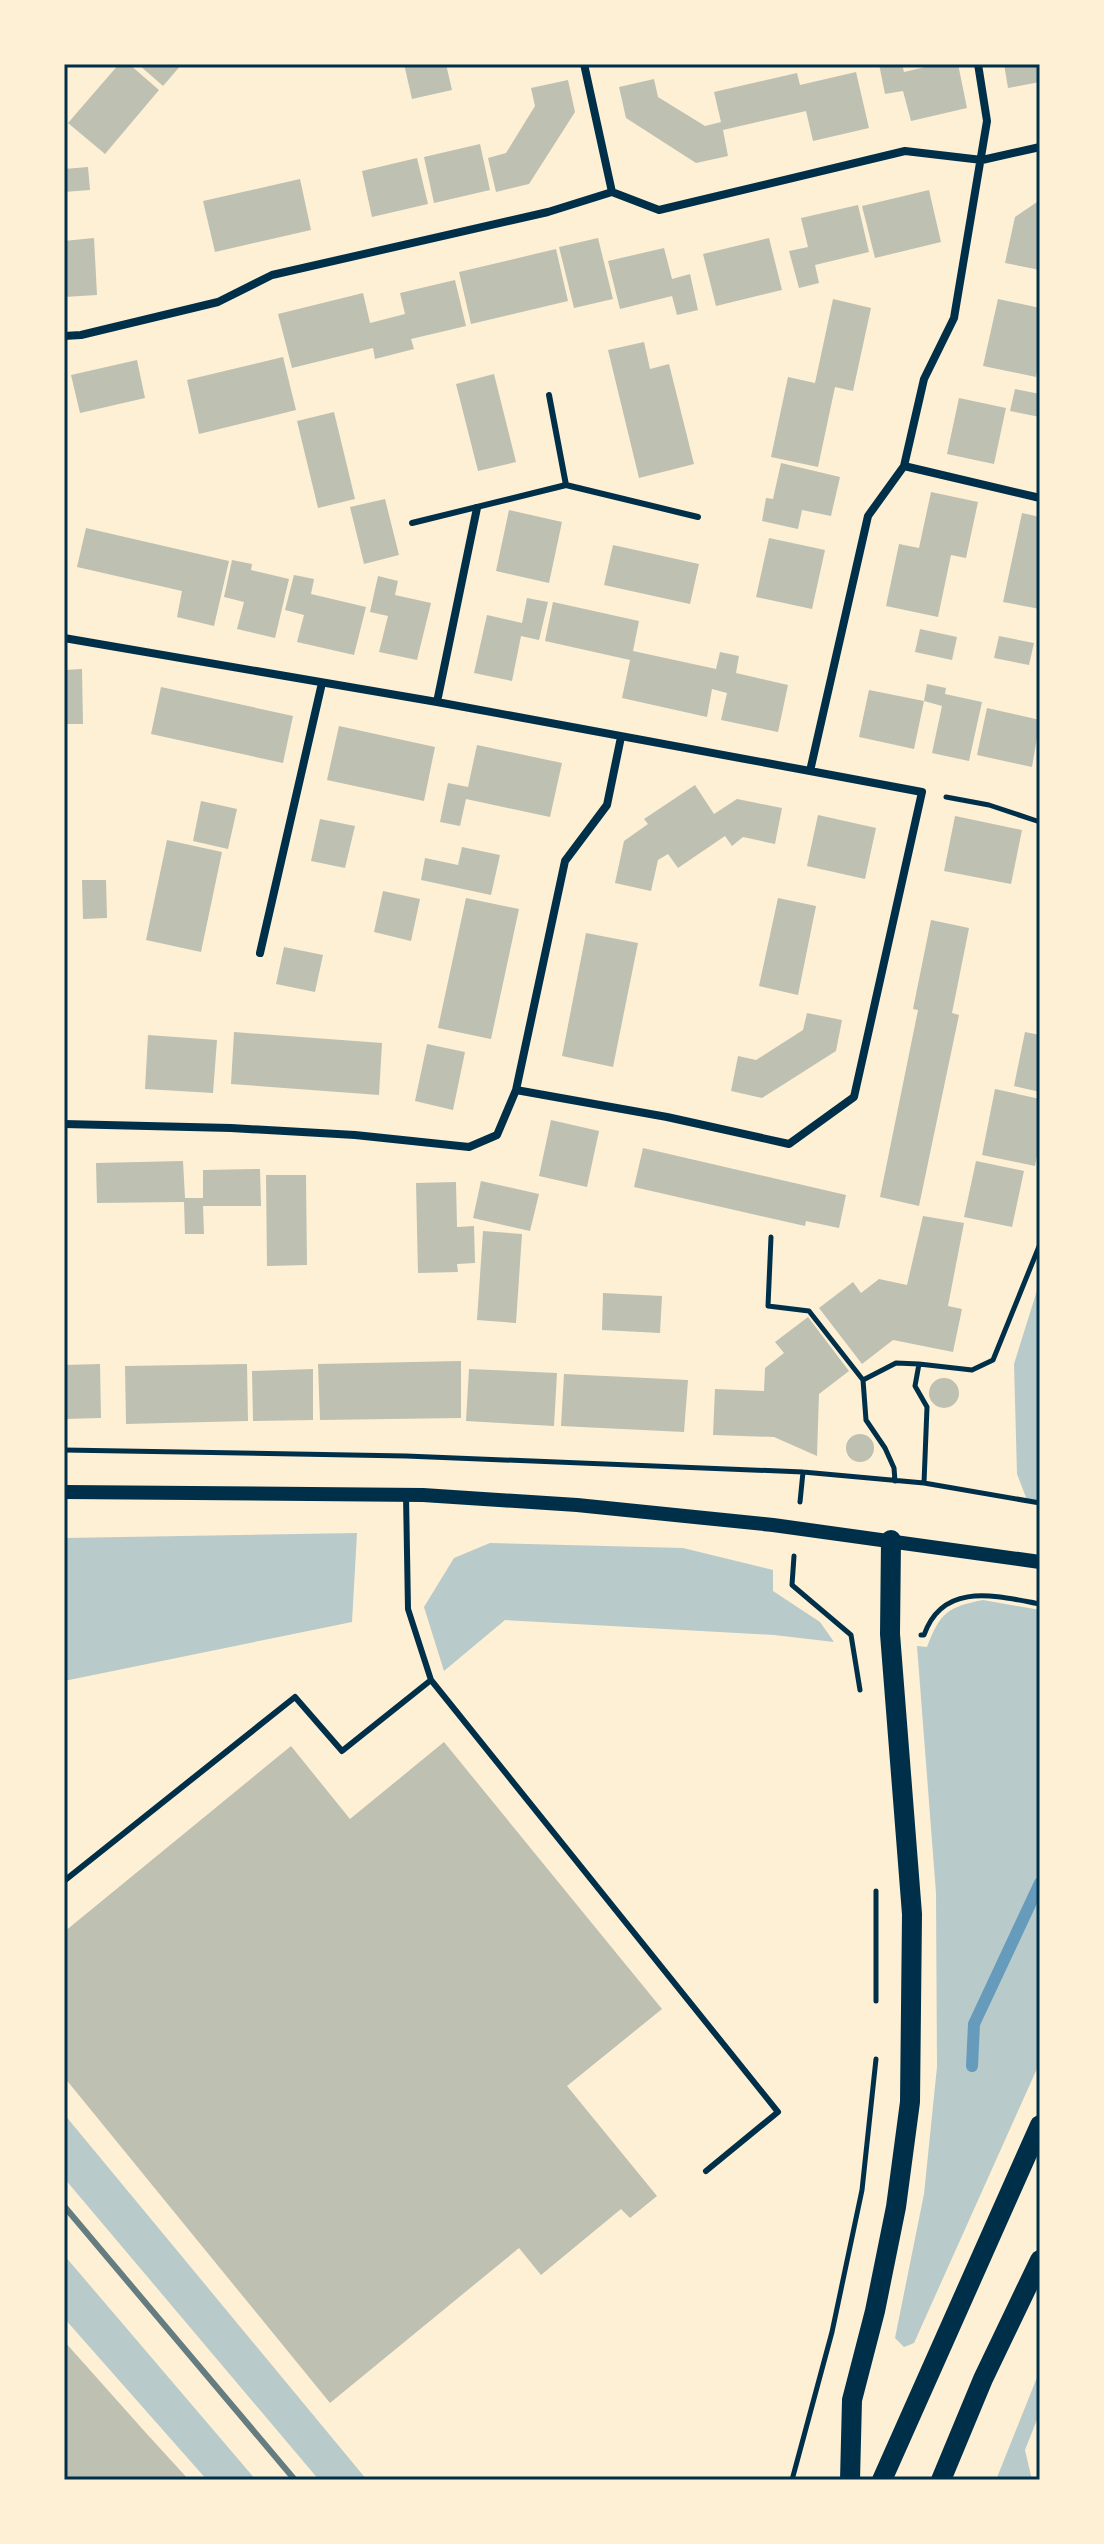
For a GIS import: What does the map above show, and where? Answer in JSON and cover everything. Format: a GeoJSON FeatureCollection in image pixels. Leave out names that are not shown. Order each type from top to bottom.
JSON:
{"type":"FeatureCollection","features":[{"type":"Feature","properties":{"kind":"main road"},"geometry":{"type":"LineString","coordinates":[[850,2480],[852,2400],[875,2311],[896,2207],[910,2102],[912,1914],[890,1634],[891,1540]]}},
{"type":"Feature","properties":{"kind":"main road"},"geometry":{"type":"LineString","coordinates":[[882,2480],[1040,2125]]}},
{"type":"Feature","properties":{"kind":"main road"},"geometry":{"type":"LineString","coordinates":[[941,2480],[983,2379],[1040,2260]]}},
{"type":"Feature","properties":{"kind":"street"},"geometry":{"type":"LineString","coordinates":[[584,64],[612,192]]}},
{"type":"Feature","properties":{"kind":"street"},"geometry":{"type":"LineString","coordinates":[[810,771],[868,516],[904,466],[924,379],[954,318],[987,121],[978,64]]}},
{"type":"Feature","properties":{"kind":"street"},"geometry":{"type":"LineString","coordinates":[[64,336],[81,335],[218,302],[272,275],[548,212],[612,192],[659,210],[905,151],[982,160],[1040,147]]}},
{"type":"Feature","properties":{"kind":"street"},"geometry":{"type":"LineString","coordinates":[[904,466],[1040,498]]}},
{"type":"Feature","properties":{"kind":"street"},"geometry":{"type":"LineString","coordinates":[[437,702],[477,508]]}},
{"type":"Feature","properties":{"kind":"street"},"geometry":{"type":"LineString","coordinates":[[64,638],[437,702],[922,792],[854,1097],[820,1123],[789,1144],[667,1117],[516,1090]]}},
{"type":"Feature","properties":{"kind":"street"},"geometry":{"type":"LineString","coordinates":[[260,953],[322,683]]}},
{"type":"Feature","properties":{"kind":"street"},"geometry":{"type":"LineString","coordinates":[[64,1124],[355,1135],[469,1147],[497,1135],[516,1090],[565,861],[607,805],[621,737]]}},
{"type":"Feature","properties":{"kind":"street"},"geometry":{"type":"LineString","coordinates":[[64,1492],[406,1495],[577,1505],[891,1540],[1040,1562]]}},
{"type":"Feature","properties":{"kind":"lane"},"geometry":{"type":"LineString","coordinates":[[549,395],[566,485]]}},
{"type":"Feature","properties":{"kind":"lane"},"geometry":{"type":"LineString","coordinates":[[412,523],[566,485],[698,517]]}},
{"type":"Feature","properties":{"kind":"lane"},"geometry":{"type":"LineString","coordinates":[[406,1495],[408,1609],[431,1680],[778,2112],[706,2171]]}},
{"type":"Feature","properties":{"kind":"lane"},"geometry":{"type":"LineString","coordinates":[[64,1881],[295,1697],[342,1751],[431,1680]]}},
{"type":"Feature","properties":{"kind":"path"},"geometry":{"type":"LineString","coordinates":[[922,792],[989,805],[1040,822]]}},
{"type":"Feature","properties":{"kind":"path"},"geometry":{"type":"LineString","coordinates":[[771,1237],[768,1306],[809,1311],[863,1380],[866,1420],[885,1448],[894,1468],[895,1481]]}},
{"type":"Feature","properties":{"kind":"path"},"geometry":{"type":"LineString","coordinates":[[863,1380],[896,1363],[972,1370],[993,1360],[1040,1244]]}},
{"type":"Feature","properties":{"kind":"path"},"geometry":{"type":"LineString","coordinates":[[919,1364],[915,1386],[927,1407],[924,1483]]}},
{"type":"Feature","properties":{"kind":"path"},"geometry":{"type":"LineString","coordinates":[[64,1450],[406,1456],[803,1472],[924,1483],[1040,1503]]}},
{"type":"Feature","properties":{"kind":"path"},"geometry":{"type":"LineString","coordinates":[[801,1492],[803,1472]]}},
{"type":"Feature","properties":{"kind":"path"},"geometry":{"type":"LineString","coordinates":[[793,1567],[792,1585],[851,1635],[861,1698]]}},
{"type":"Feature","properties":{"kind":"path"},"geometry":{"type":"LineString","coordinates":[[924,1635],[930,1618],[954,1599],[984,1594],[1040,1604]]}},
{"type":"Feature","properties":{"kind":"path"},"geometry":{"type":"LineString","coordinates":[[876,1882],[876,2008]]}},
{"type":"Feature","properties":{"kind":"path"},"geometry":{"type":"LineString","coordinates":[[792,2480],[832,2332],[862,2190],[877,2055]]}},
{"type":"Feature","properties":{"kind":"shaded area"},"geometry":{"type":"Polygon","coordinates":[[[1040,1281],[1040,1502],[1027,1500],[1017,1474],[1014,1364],[1040,1281]]]}},
{"type":"Feature","properties":{"kind":"shaded area"},"geometry":{"type":"Polygon","coordinates":[[[357,1533],[352,1622],[64,1681],[64,1538],[357,1533]]]}},
{"type":"Feature","properties":{"kind":"shaded area"},"geometry":{"type":"Polygon","coordinates":[[[490,1543],[683,1548],[773,1570],[773,1591],[820,1622],[834,1642],[774,1635],[505,1620],[444,1671],[424,1607],[454,1558],[490,1543]]]}},
{"type":"Feature","properties":{"kind":"shaded area"},"geometry":{"type":"Polygon","coordinates":[[[983,1600],[1040,1610],[1040,2062],[914,2343],[904,2347],[895,2338],[924,2194],[937,2067],[936,1893],[917,1646],[927,1647],[946,1613],[983,1600]]]}},
{"type":"Feature","properties":{"kind":"shaded area"},"geometry":{"type":"Polygon","coordinates":[[[64,2114],[367,2480],[319,2480],[64,2178],[64,2114]]]}},
{"type":"Feature","properties":{"kind":"shaded area"},"geometry":{"type":"Polygon","coordinates":[[[64,2255],[256,2480],[207,2480],[64,2318],[64,2255]]]}},
{"type":"Feature","properties":{"kind":"shaded area"},"geometry":{"type":"Polygon","coordinates":[[[1040,2370],[1040,2412],[1025,2450],[1032,2480],[996,2480],[1040,2370]]]}},
{"type":"Feature","properties":{"kind":"building"},"geometry":{"type":"Polygon","coordinates":[[[119,64],[129,64],[159,90],[105,154],[68,123],[119,64]]]}},
{"type":"Feature","properties":{"kind":"building"},"geometry":{"type":"Polygon","coordinates":[[[138,64],[182,64],[163,86],[138,64]]]}},
{"type":"Feature","properties":{"kind":"building"},"geometry":{"type":"Polygon","coordinates":[[[404,64],[446,64],[452,90],[412,99],[404,64]]]}},
{"type":"Feature","properties":{"kind":"building"},"geometry":{"type":"Polygon","coordinates":[[[879,64],[902,64],[904,72],[938,64],[958,64],[967,108],[911,121],[903,91],[885,94],[879,64]]]}},
{"type":"Feature","properties":{"kind":"building"},"geometry":{"type":"Polygon","coordinates":[[[1004,64],[1040,64],[1040,82],[1008,88],[1004,64]]]}},
{"type":"Feature","properties":{"kind":"building"},"geometry":{"type":"Polygon","coordinates":[[[856,72],[869,128],[813,141],[806,111],[723,130],[728,156],[696,163],[626,118],[619,87],[654,79],[658,97],[705,126],[721,122],[714,92],[797,73],[800,85],[856,72]]]}},
{"type":"Feature","properties":{"kind":"building"},"geometry":{"type":"Polygon","coordinates":[[[568,80],[575,112],[529,184],[496,192],[488,158],[506,153],[535,106],[531,88],[568,80]]]}},
{"type":"Feature","properties":{"kind":"building"},"geometry":{"type":"Polygon","coordinates":[[[480,144],[490,190],[434,203],[424,157],[480,144]]]}},
{"type":"Feature","properties":{"kind":"building"},"geometry":{"type":"Polygon","coordinates":[[[417,158],[428,204],[372,217],[362,171],[417,158]]]}},
{"type":"Feature","properties":{"kind":"building"},"geometry":{"type":"Polygon","coordinates":[[[88,167],[90,190],[64,192],[64,169],[88,167]]]}},
{"type":"Feature","properties":{"kind":"building"},"geometry":{"type":"Polygon","coordinates":[[[300,179],[311,230],[215,252],[203,201],[300,179]]]}},
{"type":"Feature","properties":{"kind":"building"},"geometry":{"type":"Polygon","coordinates":[[[929,190],[941,242],[875,258],[862,206],[929,190]]]}},
{"type":"Feature","properties":{"kind":"building"},"geometry":{"type":"Polygon","coordinates":[[[1040,200],[1040,270],[1005,263],[1015,217],[1040,200]]]}},
{"type":"Feature","properties":{"kind":"building"},"geometry":{"type":"Polygon","coordinates":[[[858,205],[869,252],[815,265],[819,283],[799,288],[789,251],[808,247],[801,218],[858,205]]]}},
{"type":"Feature","properties":{"kind":"building"},"geometry":{"type":"Polygon","coordinates":[[[94,238],[97,295],[64,297],[64,241],[94,238]]]}},
{"type":"Feature","properties":{"kind":"building"},"geometry":{"type":"Polygon","coordinates":[[[598,238],[613,299],[574,308],[559,247],[598,238]]]}},
{"type":"Feature","properties":{"kind":"building"},"geometry":{"type":"Polygon","coordinates":[[[769,238],[782,290],[716,306],[703,254],[769,238]]]}},
{"type":"Feature","properties":{"kind":"building"},"geometry":{"type":"Polygon","coordinates":[[[664,248],[672,279],[690,274],[698,310],[677,315],[672,296],[620,309],[608,261],[664,248]]]}},
{"type":"Feature","properties":{"kind":"building"},"geometry":{"type":"Polygon","coordinates":[[[556,249],[568,301],[471,324],[459,272],[556,249]]]}},
{"type":"Feature","properties":{"kind":"building"},"geometry":{"type":"Polygon","coordinates":[[[455,280],[466,326],[411,339],[414,349],[375,359],[373,348],[292,368],[278,314],[363,293],[370,323],[405,314],[400,293],[455,280]]]}},
{"type":"Feature","properties":{"kind":"building"},"geometry":{"type":"Polygon","coordinates":[[[833,299],[871,308],[853,391],[835,387],[818,467],[771,457],[788,377],[815,383],[833,299]]]}},
{"type":"Feature","properties":{"kind":"building"},"geometry":{"type":"Polygon","coordinates":[[[998,299],[1040,308],[1040,356],[1036,377],[983,366],[998,299]]]}},
{"type":"Feature","properties":{"kind":"building"},"geometry":{"type":"Polygon","coordinates":[[[644,342],[650,369],[669,364],[694,464],[639,478],[608,350],[644,342]]]}},
{"type":"Feature","properties":{"kind":"building"},"geometry":{"type":"Polygon","coordinates":[[[283,357],[296,410],[199,434],[187,380],[283,357]]]}},
{"type":"Feature","properties":{"kind":"building"},"geometry":{"type":"Polygon","coordinates":[[[137,360],[145,398],[80,413],[71,375],[137,360]]]}},
{"type":"Feature","properties":{"kind":"building"},"geometry":{"type":"Polygon","coordinates":[[[494,374],[516,462],[478,471],[456,384],[494,374]]]}},
{"type":"Feature","properties":{"kind":"building"},"geometry":{"type":"Polygon","coordinates":[[[1015,389],[1040,394],[1040,417],[1010,411],[1015,389]]]}},
{"type":"Feature","properties":{"kind":"building"},"geometry":{"type":"Polygon","coordinates":[[[959,398],[1006,408],[994,464],[947,454],[959,398]]]}},
{"type":"Feature","properties":{"kind":"building"},"geometry":{"type":"Polygon","coordinates":[[[334,412],[355,499],[318,508],[297,421],[334,412]]]}},
{"type":"Feature","properties":{"kind":"building"},"geometry":{"type":"Polygon","coordinates":[[[781,463],[840,477],[831,516],[802,510],[798,529],[762,521],[766,498],[773,499],[781,463]]]}},
{"type":"Feature","properties":{"kind":"building"},"geometry":{"type":"Polygon","coordinates":[[[931,492],[978,502],[966,558],[951,555],[938,617],[886,606],[899,544],[919,548],[931,492]]]}},
{"type":"Feature","properties":{"kind":"building"},"geometry":{"type":"Polygon","coordinates":[[[385,499],[399,555],[364,564],[350,507],[385,499]]]}},
{"type":"Feature","properties":{"kind":"building"},"geometry":{"type":"Polygon","coordinates":[[[509,510],[562,522],[549,583],[496,571],[509,510]]]}},
{"type":"Feature","properties":{"kind":"building"},"geometry":{"type":"Polygon","coordinates":[[[1022,513],[1040,517],[1040,609],[1003,602],[1022,513]]]}},
{"type":"Feature","properties":{"kind":"building"},"geometry":{"type":"Polygon","coordinates":[[[86,528],[229,561],[214,626],[177,617],[182,591],[77,567],[86,528]]]}},
{"type":"Feature","properties":{"kind":"building"},"geometry":{"type":"Polygon","coordinates":[[[769,538],[825,550],[812,609],[756,597],[769,538]]]}},
{"type":"Feature","properties":{"kind":"building"},"geometry":{"type":"Polygon","coordinates":[[[613,545],[699,564],[690,604],[604,585],[613,545]]]}},
{"type":"Feature","properties":{"kind":"building"},"geometry":{"type":"Polygon","coordinates":[[[232,560],[252,564],[251,570],[289,579],[275,638],[237,629],[244,602],[224,597],[232,560]]]}},
{"type":"Feature","properties":{"kind":"building"},"geometry":{"type":"Polygon","coordinates":[[[294,575],[314,579],[311,594],[366,607],[354,655],[297,642],[304,615],[285,610],[294,575]]]}},
{"type":"Feature","properties":{"kind":"building"},"geometry":{"type":"Polygon","coordinates":[[[378,576],[398,581],[395,595],[431,603],[417,660],[379,652],[388,616],[370,612],[378,576]]]}},
{"type":"Feature","properties":{"kind":"building"},"geometry":{"type":"Polygon","coordinates":[[[527,598],[548,602],[539,640],[521,636],[512,681],[474,673],[487,615],[522,623],[527,598]]]}},
{"type":"Feature","properties":{"kind":"building"},"geometry":{"type":"Polygon","coordinates":[[[553,602],[639,621],[633,651],[716,669],[720,652],[739,656],[736,673],[788,685],[778,732],[721,720],[727,693],[712,689],[707,717],[622,698],[630,660],[545,641],[553,602]]]}},
{"type":"Feature","properties":{"kind":"building"},"geometry":{"type":"Polygon","coordinates":[[[920,629],[957,637],[952,660],[915,652],[920,629]]]}},
{"type":"Feature","properties":{"kind":"building"},"geometry":{"type":"Polygon","coordinates":[[[999,636],[1034,643],[1029,665],[994,658],[999,636]]]}},
{"type":"Feature","properties":{"kind":"building"},"geometry":{"type":"Polygon","coordinates":[[[82,669],[83,724],[64,724],[64,670],[82,669]]]}},
{"type":"Feature","properties":{"kind":"building"},"geometry":{"type":"Polygon","coordinates":[[[927,684],[946,688],[945,694],[982,702],[969,761],[932,753],[942,706],[924,701],[927,684]]]}},
{"type":"Feature","properties":{"kind":"building"},"geometry":{"type":"Polygon","coordinates":[[[161,687],[293,716],[283,763],[151,734],[161,687]]]}},
{"type":"Feature","properties":{"kind":"building"},"geometry":{"type":"Polygon","coordinates":[[[869,690],[924,701],[914,749],[859,737],[869,690]]]}},
{"type":"Feature","properties":{"kind":"building"},"geometry":{"type":"Polygon","coordinates":[[[987,708],[1040,720],[1032,767],[977,755],[987,708]]]}},
{"type":"Feature","properties":{"kind":"building"},"geometry":{"type":"Polygon","coordinates":[[[339,726],[435,747],[424,801],[327,780],[339,726]]]}},
{"type":"Feature","properties":{"kind":"building"},"geometry":{"type":"Polygon","coordinates":[[[477,745],[562,763],[550,817],[466,799],[460,826],[440,822],[448,783],[468,787],[477,745]]]}},
{"type":"Feature","properties":{"kind":"building"},"geometry":{"type":"Polygon","coordinates":[[[695,785],[714,814],[737,799],[782,808],[775,844],[743,837],[732,846],[725,836],[678,868],[668,854],[658,860],[651,891],[615,883],[624,841],[648,824],[644,819],[695,785]]]}},
{"type":"Feature","properties":{"kind":"building"},"geometry":{"type":"Polygon","coordinates":[[[201,801],[237,809],[228,849],[193,841],[201,801]]]}},
{"type":"Feature","properties":{"kind":"building"},"geometry":{"type":"Polygon","coordinates":[[[818,815],[876,828],[865,879],[807,866],[818,815]]]}},
{"type":"Feature","properties":{"kind":"building"},"geometry":{"type":"Polygon","coordinates":[[[955,816],[1022,830],[1011,884],[944,871],[955,816]]]}},
{"type":"Feature","properties":{"kind":"building"},"geometry":{"type":"Polygon","coordinates":[[[320,819],[355,826],[345,868],[311,861],[320,819]]]}},
{"type":"Feature","properties":{"kind":"building"},"geometry":{"type":"Polygon","coordinates":[[[167,840],[222,852],[201,952],[146,940],[167,840]]]}},
{"type":"Feature","properties":{"kind":"building"},"geometry":{"type":"Polygon","coordinates":[[[462,847],[500,855],[491,895],[421,880],[425,858],[458,865],[462,847]]]}},
{"type":"Feature","properties":{"kind":"building"},"geometry":{"type":"Polygon","coordinates":[[[82,880],[106,880],[107,918],[83,919],[82,880]]]}},
{"type":"Feature","properties":{"kind":"building"},"geometry":{"type":"Polygon","coordinates":[[[383,891],[420,899],[411,941],[374,932],[383,891]]]}},
{"type":"Feature","properties":{"kind":"building"},"geometry":{"type":"Polygon","coordinates":[[[466,898],[519,909],[491,1039],[438,1028],[466,898]]]}},
{"type":"Feature","properties":{"kind":"building"},"geometry":{"type":"Polygon","coordinates":[[[778,898],[816,906],[798,995],[759,986],[778,898]]]}},
{"type":"Feature","properties":{"kind":"building"},"geometry":{"type":"Polygon","coordinates":[[[931,920],[969,928],[952,1013],[959,1015],[919,1206],[880,1197],[918,1010],[913,1009],[931,920]]]}},
{"type":"Feature","properties":{"kind":"building"},"geometry":{"type":"Polygon","coordinates":[[[586,933],[638,943],[613,1067],[562,1056],[586,933]]]}},
{"type":"Feature","properties":{"kind":"building"},"geometry":{"type":"Polygon","coordinates":[[[284,947],[323,955],[315,992],[276,984],[284,947]]]}},
{"type":"Feature","properties":{"kind":"building"},"geometry":{"type":"Polygon","coordinates":[[[807,1013],[842,1020],[836,1051],[762,1098],[731,1091],[738,1056],[756,1060],[803,1030],[807,1013]]]}},
{"type":"Feature","properties":{"kind":"building"},"geometry":{"type":"Polygon","coordinates":[[[234,1032],[382,1043],[379,1095],[231,1084],[234,1032]]]}},
{"type":"Feature","properties":{"kind":"building"},"geometry":{"type":"Polygon","coordinates":[[[1025,1032],[1040,1035],[1040,1092],[1014,1086],[1025,1032]]]}},
{"type":"Feature","properties":{"kind":"building"},"geometry":{"type":"Polygon","coordinates":[[[148,1035],[217,1040],[213,1093],[145,1089],[148,1035]]]}},
{"type":"Feature","properties":{"kind":"building"},"geometry":{"type":"Polygon","coordinates":[[[427,1044],[465,1052],[453,1110],[415,1101],[427,1044]]]}},
{"type":"Feature","properties":{"kind":"building"},"geometry":{"type":"Polygon","coordinates":[[[995,1089],[1040,1099],[1040,1140],[1035,1166],[982,1155],[995,1089]]]}},
{"type":"Feature","properties":{"kind":"building"},"geometry":{"type":"Polygon","coordinates":[[[551,1120],[599,1131],[587,1187],[539,1176],[551,1120]]]}},
{"type":"Feature","properties":{"kind":"building"},"geometry":{"type":"Polygon","coordinates":[[[643,1148],[846,1195],[839,1228],[806,1221],[805,1226],[634,1187],[643,1148]]]}},
{"type":"Feature","properties":{"kind":"building"},"geometry":{"type":"Polygon","coordinates":[[[183,1161],[185,1198],[203,1198],[203,1170],[260,1169],[261,1206],[203,1206],[204,1234],[185,1234],[184,1202],[97,1203],[96,1163],[183,1161]]]}},
{"type":"Feature","properties":{"kind":"building"},"geometry":{"type":"Polygon","coordinates":[[[976,1161],[1024,1171],[1012,1227],[964,1217],[976,1161]]]}},
{"type":"Feature","properties":{"kind":"building"},"geometry":{"type":"Polygon","coordinates":[[[266,1175],[306,1175],[307,1265],[267,1266],[266,1175]]]}},
{"type":"Feature","properties":{"kind":"building"},"geometry":{"type":"Polygon","coordinates":[[[481,1181],[539,1194],[530,1231],[473,1218],[481,1181]]]}},
{"type":"Feature","properties":{"kind":"building"},"geometry":{"type":"Polygon","coordinates":[[[456,1182],[457,1227],[474,1226],[475,1263],[457,1264],[458,1272],[418,1273],[416,1183],[456,1182]]]}},
{"type":"Feature","properties":{"kind":"building"},"geometry":{"type":"Polygon","coordinates":[[[923,1216],[964,1223],[948,1306],[962,1309],[953,1352],[893,1340],[862,1364],[819,1308],[853,1282],[861,1293],[879,1279],[907,1285],[923,1216]]]}},
{"type":"Feature","properties":{"kind":"building"},"geometry":{"type":"Polygon","coordinates":[[[483,1231],[522,1234],[516,1323],[477,1320],[483,1231]]]}},
{"type":"Feature","properties":{"kind":"building"},"geometry":{"type":"Polygon","coordinates":[[[603,1293],[662,1296],[660,1333],[602,1330],[603,1293]]]}},
{"type":"Feature","properties":{"kind":"building"},"geometry":{"type":"Polygon","coordinates":[[[808,1317],[849,1371],[819,1394],[817,1456],[774,1437],[713,1435],[715,1389],[764,1391],[765,1368],[784,1353],[775,1342],[808,1317]]]}},
{"type":"Feature","properties":{"kind":"building"},"geometry":{"type":"Polygon","coordinates":[[[461,1361],[461,1418],[320,1420],[318,1364],[461,1361]]]}},
{"type":"Feature","properties":{"kind":"building"},"geometry":{"type":"Polygon","coordinates":[[[100,1364],[101,1418],[64,1419],[64,1365],[100,1364]]]}},
{"type":"Feature","properties":{"kind":"building"},"geometry":{"type":"Polygon","coordinates":[[[247,1364],[248,1421],[126,1424],[125,1366],[247,1364]]]}},
{"type":"Feature","properties":{"kind":"building"},"geometry":{"type":"Polygon","coordinates":[[[313,1369],[313,1420],[253,1421],[252,1371],[313,1369]]]}},
{"type":"Feature","properties":{"kind":"building"},"geometry":{"type":"Polygon","coordinates":[[[469,1369],[557,1373],[554,1426],[466,1421],[469,1369]]]}},
{"type":"Feature","properties":{"kind":"building"},"geometry":{"type":"Polygon","coordinates":[[[564,1374],[688,1380],[684,1432],[561,1426],[564,1374]]]}},
{"type":"Feature","properties":{"kind":"building"},"geometry":{"type":"Polygon","coordinates":[[[944,1378],[955,1382],[959,1393],[955,1404],[944,1408],[933,1404],[929,1393],[933,1382],[944,1378]]]}},
{"type":"Feature","properties":{"kind":"building"},"geometry":{"type":"Polygon","coordinates":[[[860,1434],[870,1438],[874,1448],[870,1458],[860,1462],[850,1458],[846,1448],[850,1438],[860,1434]]]}},
{"type":"Feature","properties":{"kind":"building"},"geometry":{"type":"Polygon","coordinates":[[[444,1742],[662,2009],[567,2086],[657,2196],[630,2218],[621,2209],[541,2275],[519,2248],[330,2403],[64,2077],[64,1932],[291,1746],[350,1819],[444,1742]]]}},
{"type":"Feature","properties":{"kind":"building"},"geometry":{"type":"Polygon","coordinates":[[[64,2341],[146,2433],[189,2480],[64,2480],[64,2341]]]}},
{"type":"Feature","properties":{"kind":"waterway"},"geometry":{"type":"LineString","coordinates":[[972,2066],[974,2024],[1040,1883]]}},
{"type":"Feature","properties":{"kind":"railway"},"geometry":{"type":"LineString","coordinates":[[64,2206],[295,2480]]}}]}
